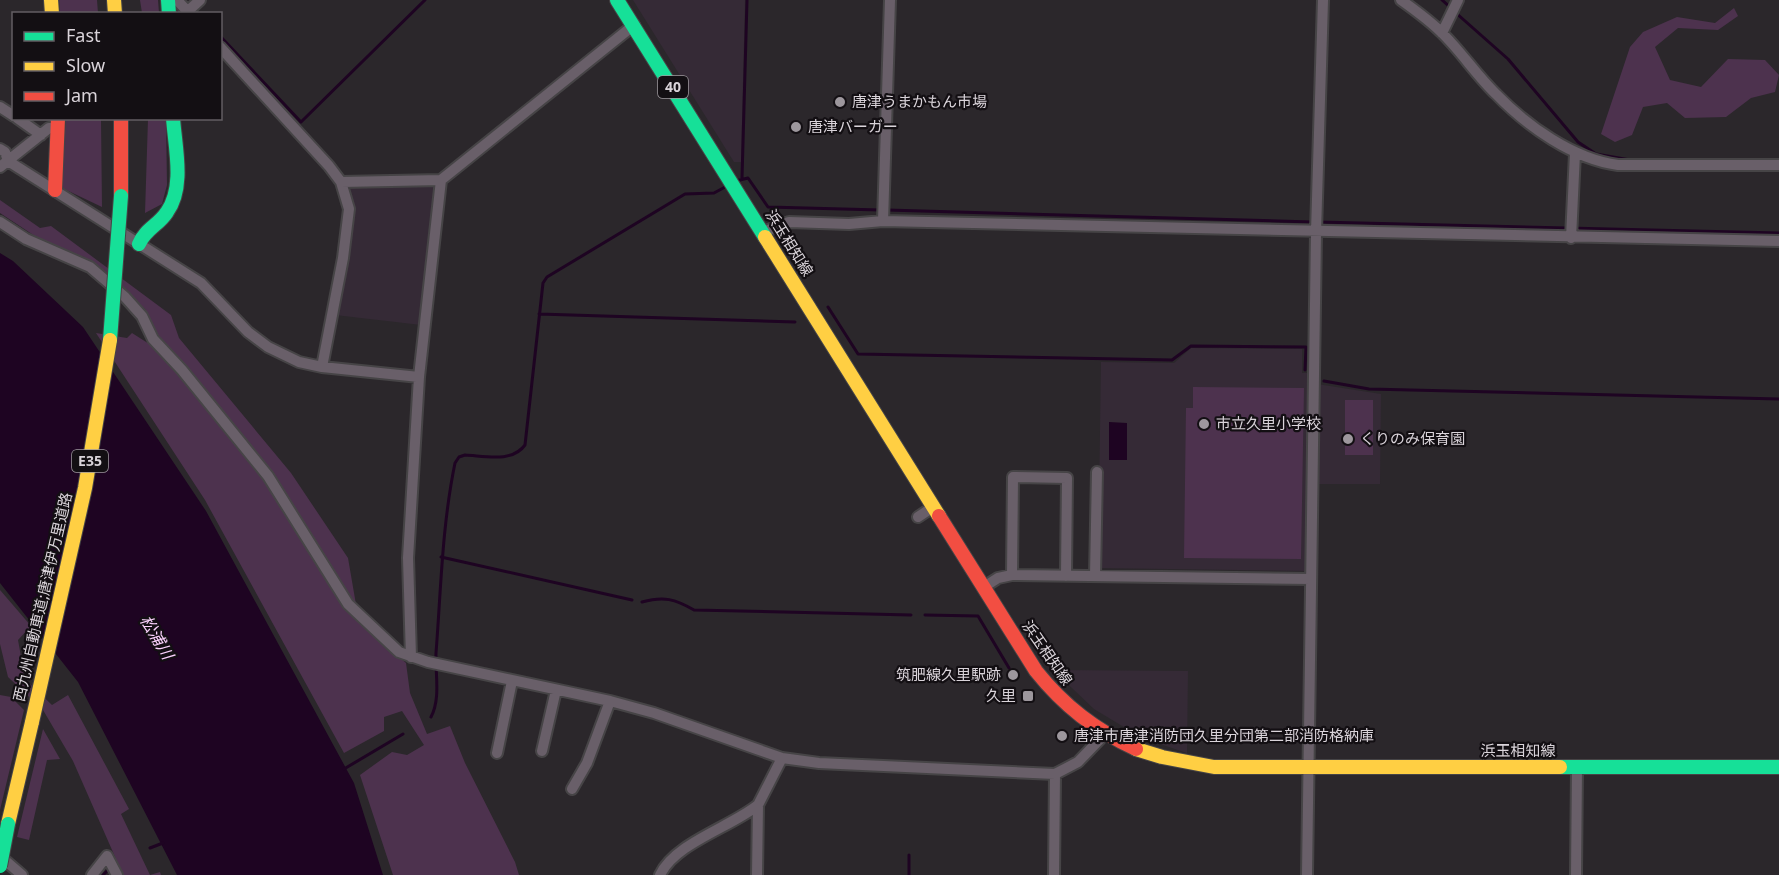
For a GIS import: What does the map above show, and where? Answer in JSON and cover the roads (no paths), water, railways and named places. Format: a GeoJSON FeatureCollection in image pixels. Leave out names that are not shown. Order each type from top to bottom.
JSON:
{"type":"FeatureCollection","features":[{"type":"Feature","properties":{"kind":"main road","name":"浜玉相知線"},"geometry":{"type":"LineString","coordinates":[[617,0],[1046,686],[1072,712],[1104,735],[1146,753],[1194,765],[1308,768],[1779,767]]}},
{"type":"Feature","properties":{"kind":"main road","name":"西九州自動車道;唐津伊万里道路"},"geometry":{"type":"LineString","coordinates":[[0,866],[79,516],[100,408],[117,269],[121,196],[121,120]]}},
{"type":"Feature","properties":{"kind":"main road"},"geometry":{"type":"LineString","coordinates":[[139,244],[147,228],[166,215],[174,200],[176,186],[173,120]]}},
{"type":"Feature","properties":{"kind":"main road"},"geometry":{"type":"LineString","coordinates":[[55,190],[58,123]]}},
{"type":"Feature","properties":{"kind":"street"},"geometry":{"type":"LineString","coordinates":[[177,0],[189,12],[200,0]]}},
{"type":"Feature","properties":{"kind":"street"},"geometry":{"type":"LineString","coordinates":[[883,215],[890,0]]}},
{"type":"Feature","properties":{"kind":"street"},"geometry":{"type":"LineString","coordinates":[[1307,875],[1316,225],[1323,0]]}},
{"type":"Feature","properties":{"kind":"street"},"geometry":{"type":"LineString","coordinates":[[1401,0],[1442,33],[1496,94],[1523,118],[1575,153],[1597,162],[1618,165],[1779,165]]}},
{"type":"Feature","properties":{"kind":"street"},"geometry":{"type":"LineString","coordinates":[[1442,33],[1457,1]]}},
{"type":"Feature","properties":{"kind":"street"},"geometry":{"type":"LineString","coordinates":[[341,182],[441,180],[634,25]]}},
{"type":"Feature","properties":{"kind":"street"},"geometry":{"type":"LineString","coordinates":[[222,49],[341,182],[349,209],[343,258],[322,368]]}},
{"type":"Feature","properties":{"kind":"street"},"geometry":{"type":"LineString","coordinates":[[20,120],[42,135]]}},
{"type":"Feature","properties":{"kind":"street"},"geometry":{"type":"LineString","coordinates":[[4,164],[58,123]]}},
{"type":"Feature","properties":{"kind":"street"},"geometry":{"type":"LineString","coordinates":[[0,149],[5,152],[4,164]]}},
{"type":"Feature","properties":{"kind":"street"},"geometry":{"type":"LineString","coordinates":[[1571,238],[1575,153]]}},
{"type":"Feature","properties":{"kind":"street"},"geometry":{"type":"LineString","coordinates":[[4,164],[55,190],[201,284],[248,332],[268,347],[298,362],[322,368],[419,377]]}},
{"type":"Feature","properties":{"kind":"street"},"geometry":{"type":"LineString","coordinates":[[411,657],[408,558],[419,377],[441,180]]}},
{"type":"Feature","properties":{"kind":"street"},"geometry":{"type":"LineString","coordinates":[[763,232],[789,222],[849,224],[883,215],[1316,225],[1571,238],[1779,241]]}},
{"type":"Feature","properties":{"kind":"street"},"geometry":{"type":"LineString","coordinates":[[0,222],[26,239],[90,267],[125,297],[142,316],[153,339],[182,370],[268,476],[339,592],[399,652],[428,662],[654,712],[782,758],[819,764],[1055,774],[1078,762],[1104,735]]}},
{"type":"Feature","properties":{"kind":"street"},"geometry":{"type":"LineString","coordinates":[[1095,576],[1097,472]]}},
{"type":"Feature","properties":{"kind":"street"},"geometry":{"type":"LineString","coordinates":[[1012,575],[1014,477],[1067,478],[1066,576]]}},
{"type":"Feature","properties":{"kind":"street"},"geometry":{"type":"LineString","coordinates":[[918,517],[933,507]]}},
{"type":"Feature","properties":{"kind":"street"},"geometry":{"type":"LineString","coordinates":[[984,587],[998,578],[1012,575],[1311,579]]}},
{"type":"Feature","properties":{"kind":"street"},"geometry":{"type":"LineString","coordinates":[[497,753],[512,681]]}},
{"type":"Feature","properties":{"kind":"street"},"geometry":{"type":"LineString","coordinates":[[542,751],[556,690]]}},
{"type":"Feature","properties":{"kind":"street"},"geometry":{"type":"LineString","coordinates":[[572,789],[587,763],[610,701]]}},
{"type":"Feature","properties":{"kind":"street"},"geometry":{"type":"LineString","coordinates":[[757,875],[758,805],[782,758]]}},
{"type":"Feature","properties":{"kind":"street"},"geometry":{"type":"LineString","coordinates":[[1576,875],[1577,768]]}},
{"type":"Feature","properties":{"kind":"street"},"geometry":{"type":"LineString","coordinates":[[1054,875],[1055,774]]}},
{"type":"Feature","properties":{"kind":"street"},"geometry":{"type":"LineString","coordinates":[[660,875],[664,865],[758,805]]}},
{"type":"Feature","properties":{"kind":"street"},"geometry":{"type":"LineString","coordinates":[[0,856],[22,875]]}},
{"type":"Feature","properties":{"kind":"street"},"geometry":{"type":"LineString","coordinates":[[92,875],[107,856],[114,869]]}},
{"type":"Feature","properties":{"kind":"water","name":"松浦川"},"geometry":{"type":"Polygon","coordinates":[[[0,253],[13,261],[83,327],[206,511],[354,783],[383,875],[177,875],[78,682],[0,583],[0,253]]]}},
{"type":"Feature","properties":{"kind":"water"},"geometry":{"type":"Polygon","coordinates":[[[1109,422],[1127,423],[1127,460],[1109,460],[1109,422]]]}},
{"type":"Feature","properties":{"kind":"waterway"},"geometry":{"type":"LineString","coordinates":[[222,38],[301,122],[425,0]]}},
{"type":"Feature","properties":{"kind":"waterway"},"geometry":{"type":"LineString","coordinates":[[742,178],[747,0]]}},
{"type":"Feature","properties":{"kind":"waterway"},"geometry":{"type":"LineString","coordinates":[[1442,0],[1451,8]]}},
{"type":"Feature","properties":{"kind":"waterway"},"geometry":{"type":"LineString","coordinates":[[1456,13],[1508,59],[1578,142],[1596,154],[1630,160]]}},
{"type":"Feature","properties":{"kind":"waterway"},"geometry":{"type":"LineString","coordinates":[[736,181],[748,178],[768,207],[880,210]]}},
{"type":"Feature","properties":{"kind":"waterway"},"geometry":{"type":"LineString","coordinates":[[431,717],[437,694],[436,653],[445,534],[455,463],[459,457],[465,455],[506,456],[520,451],[525,445],[543,283],[547,277],[685,194],[714,193],[727,186]]}},
{"type":"Feature","properties":{"kind":"waterway"},"geometry":{"type":"LineString","coordinates":[[887,210],[1312,222]]}},
{"type":"Feature","properties":{"kind":"waterway"},"geometry":{"type":"LineString","coordinates":[[1319,222],[1779,233]]}},
{"type":"Feature","properties":{"kind":"waterway"},"geometry":{"type":"LineString","coordinates":[[828,307],[858,354],[1172,360],[1191,346],[1306,347],[1305,370]]}},
{"type":"Feature","properties":{"kind":"waterway"},"geometry":{"type":"LineString","coordinates":[[539,314],[795,322]]}},
{"type":"Feature","properties":{"kind":"waterway"},"geometry":{"type":"LineString","coordinates":[[1324,381],[1369,389],[1779,399]]}},
{"type":"Feature","properties":{"kind":"waterway"},"geometry":{"type":"LineString","coordinates":[[441,557],[632,600]]}},
{"type":"Feature","properties":{"kind":"waterway"},"geometry":{"type":"LineString","coordinates":[[642,602],[657,599],[669,600],[694,610],[911,615]]}},
{"type":"Feature","properties":{"kind":"waterway"},"geometry":{"type":"LineString","coordinates":[[925,615],[978,616],[1009,668]]}},
{"type":"Feature","properties":{"kind":"waterway"},"geometry":{"type":"LineString","coordinates":[[344,769],[403,734]]}},
{"type":"Feature","properties":{"kind":"waterway"},"geometry":{"type":"LineString","coordinates":[[150,848],[163,843]]}},
{"type":"Feature","properties":{"kind":"waterway"},"geometry":{"type":"LineString","coordinates":[[909,855],[909,875]]}},
{"type":"Feature","properties":{"kind":"waterway"},"geometry":{"type":"LineString","coordinates":[[103,875],[110,868]]}},
{"type":"Feature","properties":{"kind":"place","name":"唐津うまかもん市場"},"geometry":{"type":"Point","coordinates":[840,102]}},
{"type":"Feature","properties":{"kind":"place","name":"唐津バーガー"},"geometry":{"type":"Point","coordinates":[796,127]}},
{"type":"Feature","properties":{"kind":"place","name":"市立久里小学校"},"geometry":{"type":"Point","coordinates":[1204,424]}},
{"type":"Feature","properties":{"kind":"place","name":"くりのみ保育園"},"geometry":{"type":"Point","coordinates":[1348,439]}},
{"type":"Feature","properties":{"kind":"place","name":"筑肥線久里駅跡"},"geometry":{"type":"Point","coordinates":[1013,675]}},
{"type":"Feature","properties":{"kind":"place","name":"久里"},"geometry":{"type":"Point","coordinates":[1028,696]}},
{"type":"Feature","properties":{"kind":"place","name":"唐津市唐津消防団久里分団第二部消防格納庫"},"geometry":{"type":"Point","coordinates":[1062,736]}}]}
